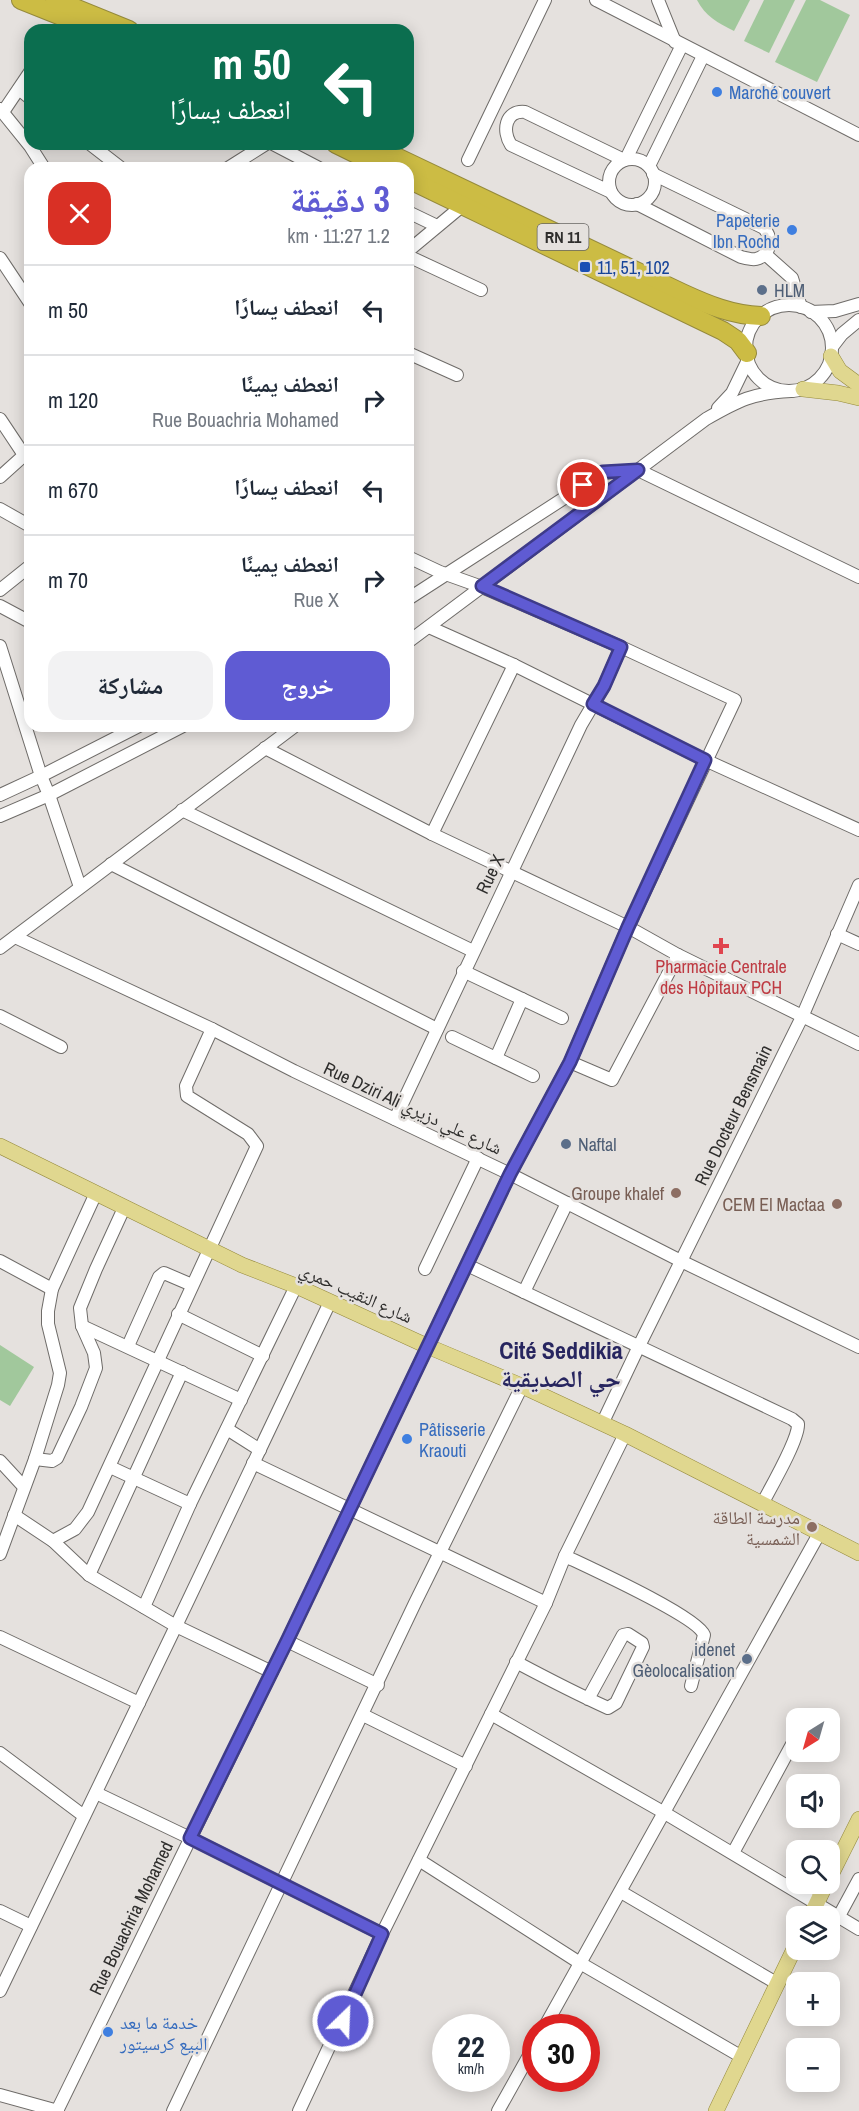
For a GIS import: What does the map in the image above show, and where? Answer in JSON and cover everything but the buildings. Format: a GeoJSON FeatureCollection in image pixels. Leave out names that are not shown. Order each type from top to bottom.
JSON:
{"type":"FeatureCollection","features":[{"type":"Feature","properties":{"kind":"highway"},"geometry":{"type":"LineString","coordinates":[[21,0],[63,24]]}},
{"type":"Feature","properties":{"kind":"highway"},"geometry":{"type":"LineString","coordinates":[[55,0],[114,24]]}},
{"type":"Feature","properties":{"kind":"highway"},"geometry":{"type":"LineString","coordinates":[[348,150],[373,162]]}},
{"type":"Feature","properties":{"kind":"highway","name":"RN 11"},"geometry":{"type":"LineString","coordinates":[[382,150],[407,162]]}},
{"type":"Feature","properties":{"kind":"highway","name":"RN 11"},"geometry":{"type":"LineString","coordinates":[[414,165],[691,297],[733,312],[761,316]]}},
{"type":"Feature","properties":{"kind":"highway","name":"RN 11"},"geometry":{"type":"LineString","coordinates":[[414,182],[723,331],[738,341],[747,357]]}},
{"type":"Feature","properties":{"kind":"main road"},"geometry":{"type":"LineString","coordinates":[[831,352],[840,371],[859,385]]}},
{"type":"Feature","properties":{"kind":"main road"},"geometry":{"type":"LineString","coordinates":[[797,390],[838,393],[859,398]]}},
{"type":"Feature","properties":{"kind":"main road","name":"شارع النقيب حمري"},"geometry":{"type":"LineString","coordinates":[[0,1146],[242,1265],[296,1286],[625,1434],[859,1552]]}},
{"type":"Feature","properties":{"kind":"main road"},"geometry":{"type":"LineString","coordinates":[[840,1857],[859,1819]]}},
{"type":"Feature","properties":{"kind":"main road"},"geometry":{"type":"LineString","coordinates":[[815,1906],[821,1894]]}},
{"type":"Feature","properties":{"kind":"main road"},"geometry":{"type":"LineString","coordinates":[[716,2111],[789,1960]]}},
{"type":"Feature","properties":{"kind":"street"},"geometry":{"type":"LineString","coordinates":[[468,160],[545,0]]}},
{"type":"Feature","properties":{"kind":"street"},"geometry":{"type":"LineString","coordinates":[[596,0],[859,135]]}},
{"type":"Feature","properties":{"kind":"street"},"geometry":{"type":"LineString","coordinates":[[658,0],[679,43]]}},
{"type":"Feature","properties":{"kind":"street"},"geometry":{"type":"LineString","coordinates":[[611,192],[609,184],[612,169],[625,159],[679,43]]}},
{"type":"Feature","properties":{"kind":"street"},"geometry":{"type":"LineString","coordinates":[[637,204],[644,201],[654,189],[651,170],[703,56]]}},
{"type":"Feature","properties":{"kind":"street"},"geometry":{"type":"LineString","coordinates":[[24,81],[2,110],[24,140]]}},
{"type":"Feature","properties":{"kind":"street"},"geometry":{"type":"LineString","coordinates":[[19,89],[24,93]]}},
{"type":"Feature","properties":{"kind":"street"},"geometry":{"type":"LineString","coordinates":[[518,111],[525,112],[625,159],[638,160],[651,170],[764,228],[770,235],[770,246],[765,254],[755,259],[741,257],[637,204],[623,203],[611,192],[511,145],[507,138],[507,121],[518,111]]}},
{"type":"Feature","properties":{"kind":"street"},"geometry":{"type":"LineString","coordinates":[[98,150],[114,162]]}},
{"type":"Feature","properties":{"kind":"street"},"geometry":{"type":"LineString","coordinates":[[238,162],[256,150]]}},
{"type":"Feature","properties":{"kind":"street"},"geometry":{"type":"LineString","coordinates":[[284,150],[308,162]]}},
{"type":"Feature","properties":{"kind":"street"},"geometry":{"type":"LineString","coordinates":[[414,246],[462,206]]}},
{"type":"Feature","properties":{"kind":"street"},"geometry":{"type":"LineString","coordinates":[[414,215],[437,226]]}},
{"type":"Feature","properties":{"kind":"street"},"geometry":{"type":"LineString","coordinates":[[765,254],[792,278],[806,310],[823,323],[828,331],[831,352]]}},
{"type":"Feature","properties":{"kind":"street"},"geometry":{"type":"LineString","coordinates":[[0,258],[24,294]]}},
{"type":"Feature","properties":{"kind":"street"},"geometry":{"type":"LineString","coordinates":[[414,259],[481,290]]}},
{"type":"Feature","properties":{"kind":"street"},"geometry":{"type":"LineString","coordinates":[[414,638],[706,419],[732,393],[747,357],[748,336],[753,325],[761,316],[780,307],[835,310],[859,304]]}},
{"type":"Feature","properties":{"kind":"street"},"geometry":{"type":"LineString","coordinates":[[706,419],[751,396],[797,390],[813,384],[821,376],[842,334],[859,320]]}},
{"type":"Feature","properties":{"kind":"street"},"geometry":{"type":"LineString","coordinates":[[414,355],[457,375]]}},
{"type":"Feature","properties":{"kind":"street"},"geometry":{"type":"LineString","coordinates":[[747,357],[759,379],[779,390],[797,390]]}},
{"type":"Feature","properties":{"kind":"street"},"geometry":{"type":"LineString","coordinates":[[0,419],[24,448]]}},
{"type":"Feature","properties":{"kind":"street"},"geometry":{"type":"LineString","coordinates":[[0,477],[24,455]]}},
{"type":"Feature","properties":{"kind":"street"},"geometry":{"type":"LineString","coordinates":[[414,594],[603,472],[638,470],[859,577]]}},
{"type":"Feature","properties":{"kind":"street"},"geometry":{"type":"LineString","coordinates":[[0,509],[24,523]]}},
{"type":"Feature","properties":{"kind":"street"},"geometry":{"type":"LineString","coordinates":[[414,560],[446,574],[482,586],[621,647]]}},
{"type":"Feature","properties":{"kind":"street"},"geometry":{"type":"LineString","coordinates":[[0,590],[24,571]]}},
{"type":"Feature","properties":{"kind":"street"},"geometry":{"type":"LineString","coordinates":[[0,606],[24,619]]}},
{"type":"Feature","properties":{"kind":"street"},"geometry":{"type":"LineString","coordinates":[[429,627],[514,665],[705,760],[859,830]]}},
{"type":"Feature","properties":{"kind":"street"},"geometry":{"type":"LineString","coordinates":[[0,646],[24,722]]}},
{"type":"Feature","properties":{"kind":"street","name":"Rue Bouachria Mohamed"},"geometry":{"type":"LineString","coordinates":[[57,2111],[287,1641],[510,1174],[570,1062],[628,927],[735,700],[621,647]]}},
{"type":"Feature","properties":{"kind":"street","name":"Rue X"},"geometry":{"type":"LineString","coordinates":[[395,1119],[473,951],[621,647]]}},
{"type":"Feature","properties":{"kind":"street"},"geometry":{"type":"LineString","coordinates":[[432,834],[514,665]]}},
{"type":"Feature","properties":{"kind":"street"},"geometry":{"type":"LineString","coordinates":[[27,732],[80,887]]}},
{"type":"Feature","properties":{"kind":"street"},"geometry":{"type":"LineString","coordinates":[[0,795],[127,732]]}},
{"type":"Feature","properties":{"kind":"street"},"geometry":{"type":"LineString","coordinates":[[0,816],[49,795],[171,732]]}},
{"type":"Feature","properties":{"kind":"street"},"geometry":{"type":"LineString","coordinates":[[0,948],[287,732]]}},
{"type":"Feature","properties":{"kind":"street"},"geometry":{"type":"LineString","coordinates":[[265,748],[432,834],[628,927],[678,956],[859,1044]]}},
{"type":"Feature","properties":{"kind":"street"},"geometry":{"type":"LineString","coordinates":[[182,810],[473,951]]}},
{"type":"Feature","properties":{"kind":"street"},"geometry":{"type":"LineString","coordinates":[[111,864],[437,1029]]}},
{"type":"Feature","properties":{"kind":"street","name":"Rue Docteur Bensmain"},"geometry":{"type":"LineString","coordinates":[[602,1424],[802,1017],[859,885]]}},
{"type":"Feature","properties":{"kind":"street"},"geometry":{"type":"LineString","coordinates":[[837,934],[859,944]]}},
{"type":"Feature","properties":{"kind":"street","name":"Rue Dziri Ali شارع علي دزيري"},"geometry":{"type":"LineString","coordinates":[[15,937],[212,1029],[294,1071],[478,1158],[681,1261],[859,1347]]}},
{"type":"Feature","properties":{"kind":"street"},"geometry":{"type":"LineString","coordinates":[[570,1062],[612,1080],[678,956]]}},
{"type":"Feature","properties":{"kind":"street"},"geometry":{"type":"LineString","coordinates":[[464,971],[562,1018]]}},
{"type":"Feature","properties":{"kind":"street"},"geometry":{"type":"LineString","coordinates":[[496,1058],[522,999]]}},
{"type":"Feature","properties":{"kind":"street"},"geometry":{"type":"LineString","coordinates":[[0,1016],[62,1047]]}},
{"type":"Feature","properties":{"kind":"street"},"geometry":{"type":"LineString","coordinates":[[53,1541],[75,1529],[82,1521],[110,1467],[208,1248],[257,1146],[248,1134],[187,1096],[186,1086],[212,1029]]}},
{"type":"Feature","properties":{"kind":"street"},"geometry":{"type":"LineString","coordinates":[[452,1037],[533,1076]]}},
{"type":"Feature","properties":{"kind":"street"},"geometry":{"type":"LineString","coordinates":[[425,1269],[478,1158]]}},
{"type":"Feature","properties":{"kind":"street"},"geometry":{"type":"LineString","coordinates":[[0,1554],[35,1459],[58,1386],[60,1373],[48,1324],[52,1288],[96,1193]]}},
{"type":"Feature","properties":{"kind":"street"},"geometry":{"type":"LineString","coordinates":[[524,1292],[567,1203]]}},
{"type":"Feature","properties":{"kind":"street"},"geometry":{"type":"LineString","coordinates":[[35,1459],[52,1461],[57,1458],[96,1368],[94,1353],[82,1326],[80,1308],[124,1208]]}},
{"type":"Feature","properties":{"kind":"street"},"geometry":{"type":"LineString","coordinates":[[0,1261],[52,1288]]}},
{"type":"Feature","properties":{"kind":"street"},"geometry":{"type":"LineString","coordinates":[[467,1265],[792,1419],[799,1426],[762,1504]]}},
{"type":"Feature","properties":{"kind":"street"},"geometry":{"type":"LineString","coordinates":[[128,1346],[159,1277],[164,1273],[192,1285]]}},
{"type":"Feature","properties":{"kind":"street"},"geometry":{"type":"LineString","coordinates":[[144,1607],[190,1504],[296,1286]]}},
{"type":"Feature","properties":{"kind":"street"},"geometry":{"type":"LineString","coordinates":[[0,1991],[330,1302]]}},
{"type":"Feature","properties":{"kind":"street"},"geometry":{"type":"LineString","coordinates":[[178,1314],[263,1356]]}},
{"type":"Feature","properties":{"kind":"street"},"geometry":{"type":"LineString","coordinates":[[82,1326],[241,1400]]}},
{"type":"Feature","properties":{"kind":"street"},"geometry":{"type":"LineString","coordinates":[[89,1575],[182,1372]]}},
{"type":"Feature","properties":{"kind":"street"},"geometry":{"type":"LineString","coordinates":[[173,2111],[280,1884],[522,1386]]}},
{"type":"Feature","properties":{"kind":"street"},"geometry":{"type":"LineString","coordinates":[[227,1429],[260,1450]]}},
{"type":"Feature","properties":{"kind":"street"},"geometry":{"type":"LineString","coordinates":[[299,2111],[382,1934],[546,1603],[565,1556],[625,1434]]}},
{"type":"Feature","properties":{"kind":"street"},"geometry":{"type":"LineString","coordinates":[[0,1461],[24,1487]]}},
{"type":"Feature","properties":{"kind":"street"},"geometry":{"type":"LineString","coordinates":[[253,1463],[546,1603]]}},
{"type":"Feature","properties":{"kind":"street"},"geometry":{"type":"LineString","coordinates":[[110,1467],[190,1504]]}},
{"type":"Feature","properties":{"kind":"street"},"geometry":{"type":"LineString","coordinates":[[14,1515],[53,1541],[89,1575],[176,1626],[272,1672]]}},
{"type":"Feature","properties":{"kind":"street"},"geometry":{"type":"LineString","coordinates":[[552,2014],[820,1532]]}},
{"type":"Feature","properties":{"kind":"street"},"geometry":{"type":"LineString","coordinates":[[565,1556],[671,1609],[701,1628],[704,1635],[691,1686]]}},
{"type":"Feature","properties":{"kind":"street"},"geometry":{"type":"LineString","coordinates":[[516,1662],[588,1699],[608,1708],[615,1705],[643,1647],[642,1643],[628,1634],[623,1635],[588,1699]]}},
{"type":"Feature","properties":{"kind":"street"},"geometry":{"type":"LineString","coordinates":[[0,1637],[139,1703]]}},
{"type":"Feature","properties":{"kind":"street"},"geometry":{"type":"LineString","coordinates":[[287,1641],[378,1685]]}},
{"type":"Feature","properties":{"kind":"street"},"geometry":{"type":"LineString","coordinates":[[491,1714],[663,1812],[821,1906]]}},
{"type":"Feature","properties":{"kind":"street"},"geometry":{"type":"LineString","coordinates":[[363,1715],[466,1766]]}},
{"type":"Feature","properties":{"kind":"street"},"geometry":{"type":"LineString","coordinates":[[0,1753],[84,1816]]}},
{"type":"Feature","properties":{"kind":"street"},"geometry":{"type":"LineString","coordinates":[[733,1853],[786,1755]]}},
{"type":"Feature","properties":{"kind":"street"},"geometry":{"type":"LineString","coordinates":[[96,1793],[382,1934]]}},
{"type":"Feature","properties":{"kind":"street"},"geometry":{"type":"LineString","coordinates":[[418,1860],[580,1963],[742,2057]]}},
{"type":"Feature","properties":{"kind":"street"},"geometry":{"type":"LineString","coordinates":[[840,1913],[859,1879]]}},
{"type":"Feature","properties":{"kind":"street"},"geometry":{"type":"LineString","coordinates":[[621,1892],[778,1984]]}},
{"type":"Feature","properties":{"kind":"street"},"geometry":{"type":"LineString","coordinates":[[0,1911],[31,1926]]}},
{"type":"Feature","properties":{"kind":"street"},"geometry":{"type":"LineString","coordinates":[[840,1918],[859,1929]]}},
{"type":"Feature","properties":{"kind":"street"},"geometry":{"type":"LineString","coordinates":[[498,2111],[522,2068]]}},
{"type":"Feature","properties":{"kind":"street"},"geometry":{"type":"LineString","coordinates":[[0,2095],[57,2111]]}},
{"type":"Feature","properties":{"kind":"green space"},"geometry":{"type":"Polygon","coordinates":[[[697,0],[750,0],[734,31],[712,18],[697,0]]]}},
{"type":"Feature","properties":{"kind":"green space"},"geometry":{"type":"Polygon","coordinates":[[[764,0],[795,0],[769,53],[744,41],[764,0]]]}},
{"type":"Feature","properties":{"kind":"green space"},"geometry":{"type":"Polygon","coordinates":[[[806,0],[820,0],[850,15],[817,82],[775,62],[806,0]]]}},
{"type":"Feature","properties":{"kind":"green space"},"geometry":{"type":"Polygon","coordinates":[[[0,1345],[34,1367],[10,1406],[0,1400],[0,1345]]]}},
{"type":"Feature","properties":{"kind":"place","name":"Marché couvert"},"geometry":{"type":"Point","coordinates":[717,92]}},
{"type":"Feature","properties":{"kind":"place","name":"Papeterie Ibn Rochd"},"geometry":{"type":"Point","coordinates":[792,230]}},
{"type":"Feature","properties":{"kind":"place","name":"11, 51, 102"},"geometry":{"type":"Point","coordinates":[585,267]}},
{"type":"Feature","properties":{"kind":"place","name":"HLM"},"geometry":{"type":"Point","coordinates":[762,290]}},
{"type":"Feature","properties":{"kind":"place","name":"Pharmacie Centrale des Hôpitaux PCH"},"geometry":{"type":"Point","coordinates":[721,946]}},
{"type":"Feature","properties":{"kind":"place","name":"Naftal"},"geometry":{"type":"Point","coordinates":[566,1144]}},
{"type":"Feature","properties":{"kind":"place","name":"Groupe khalef"},"geometry":{"type":"Point","coordinates":[676,1193]}},
{"type":"Feature","properties":{"kind":"place","name":"CEM El Mactaa"},"geometry":{"type":"Point","coordinates":[837,1204]}},
{"type":"Feature","properties":{"kind":"place","name":"Pâtisserie Kraouti"},"geometry":{"type":"Point","coordinates":[407,1439]}},
{"type":"Feature","properties":{"kind":"place","name":"مدرسة الطاقة الشمسية"},"geometry":{"type":"Point","coordinates":[812,1527]}},
{"type":"Feature","properties":{"kind":"place","name":"idenet Gèolocalisation"},"geometry":{"type":"Point","coordinates":[747,1659]}},
{"type":"Feature","properties":{"kind":"place","name":"خدمة ما بعد البيع كرسيتور"},"geometry":{"type":"Point","coordinates":[108,2032]}},
{"type":"Feature","properties":{"kind":"district","name":"Cité Seddikia حي الصديقية"},"geometry":{"type":"Point","coordinates":[561,1364]}},
{"type":"Feature","properties":{"kind":"route"},"geometry":{"type":"LineString","coordinates":[[343,2021],[382,1934],[190,1838],[287,1641],[510,1174],[570,1062],[628,927],[705,760],[593,704],[604,686],[621,647],[482,586],[638,470],[603,472],[583,485]]}}]}
